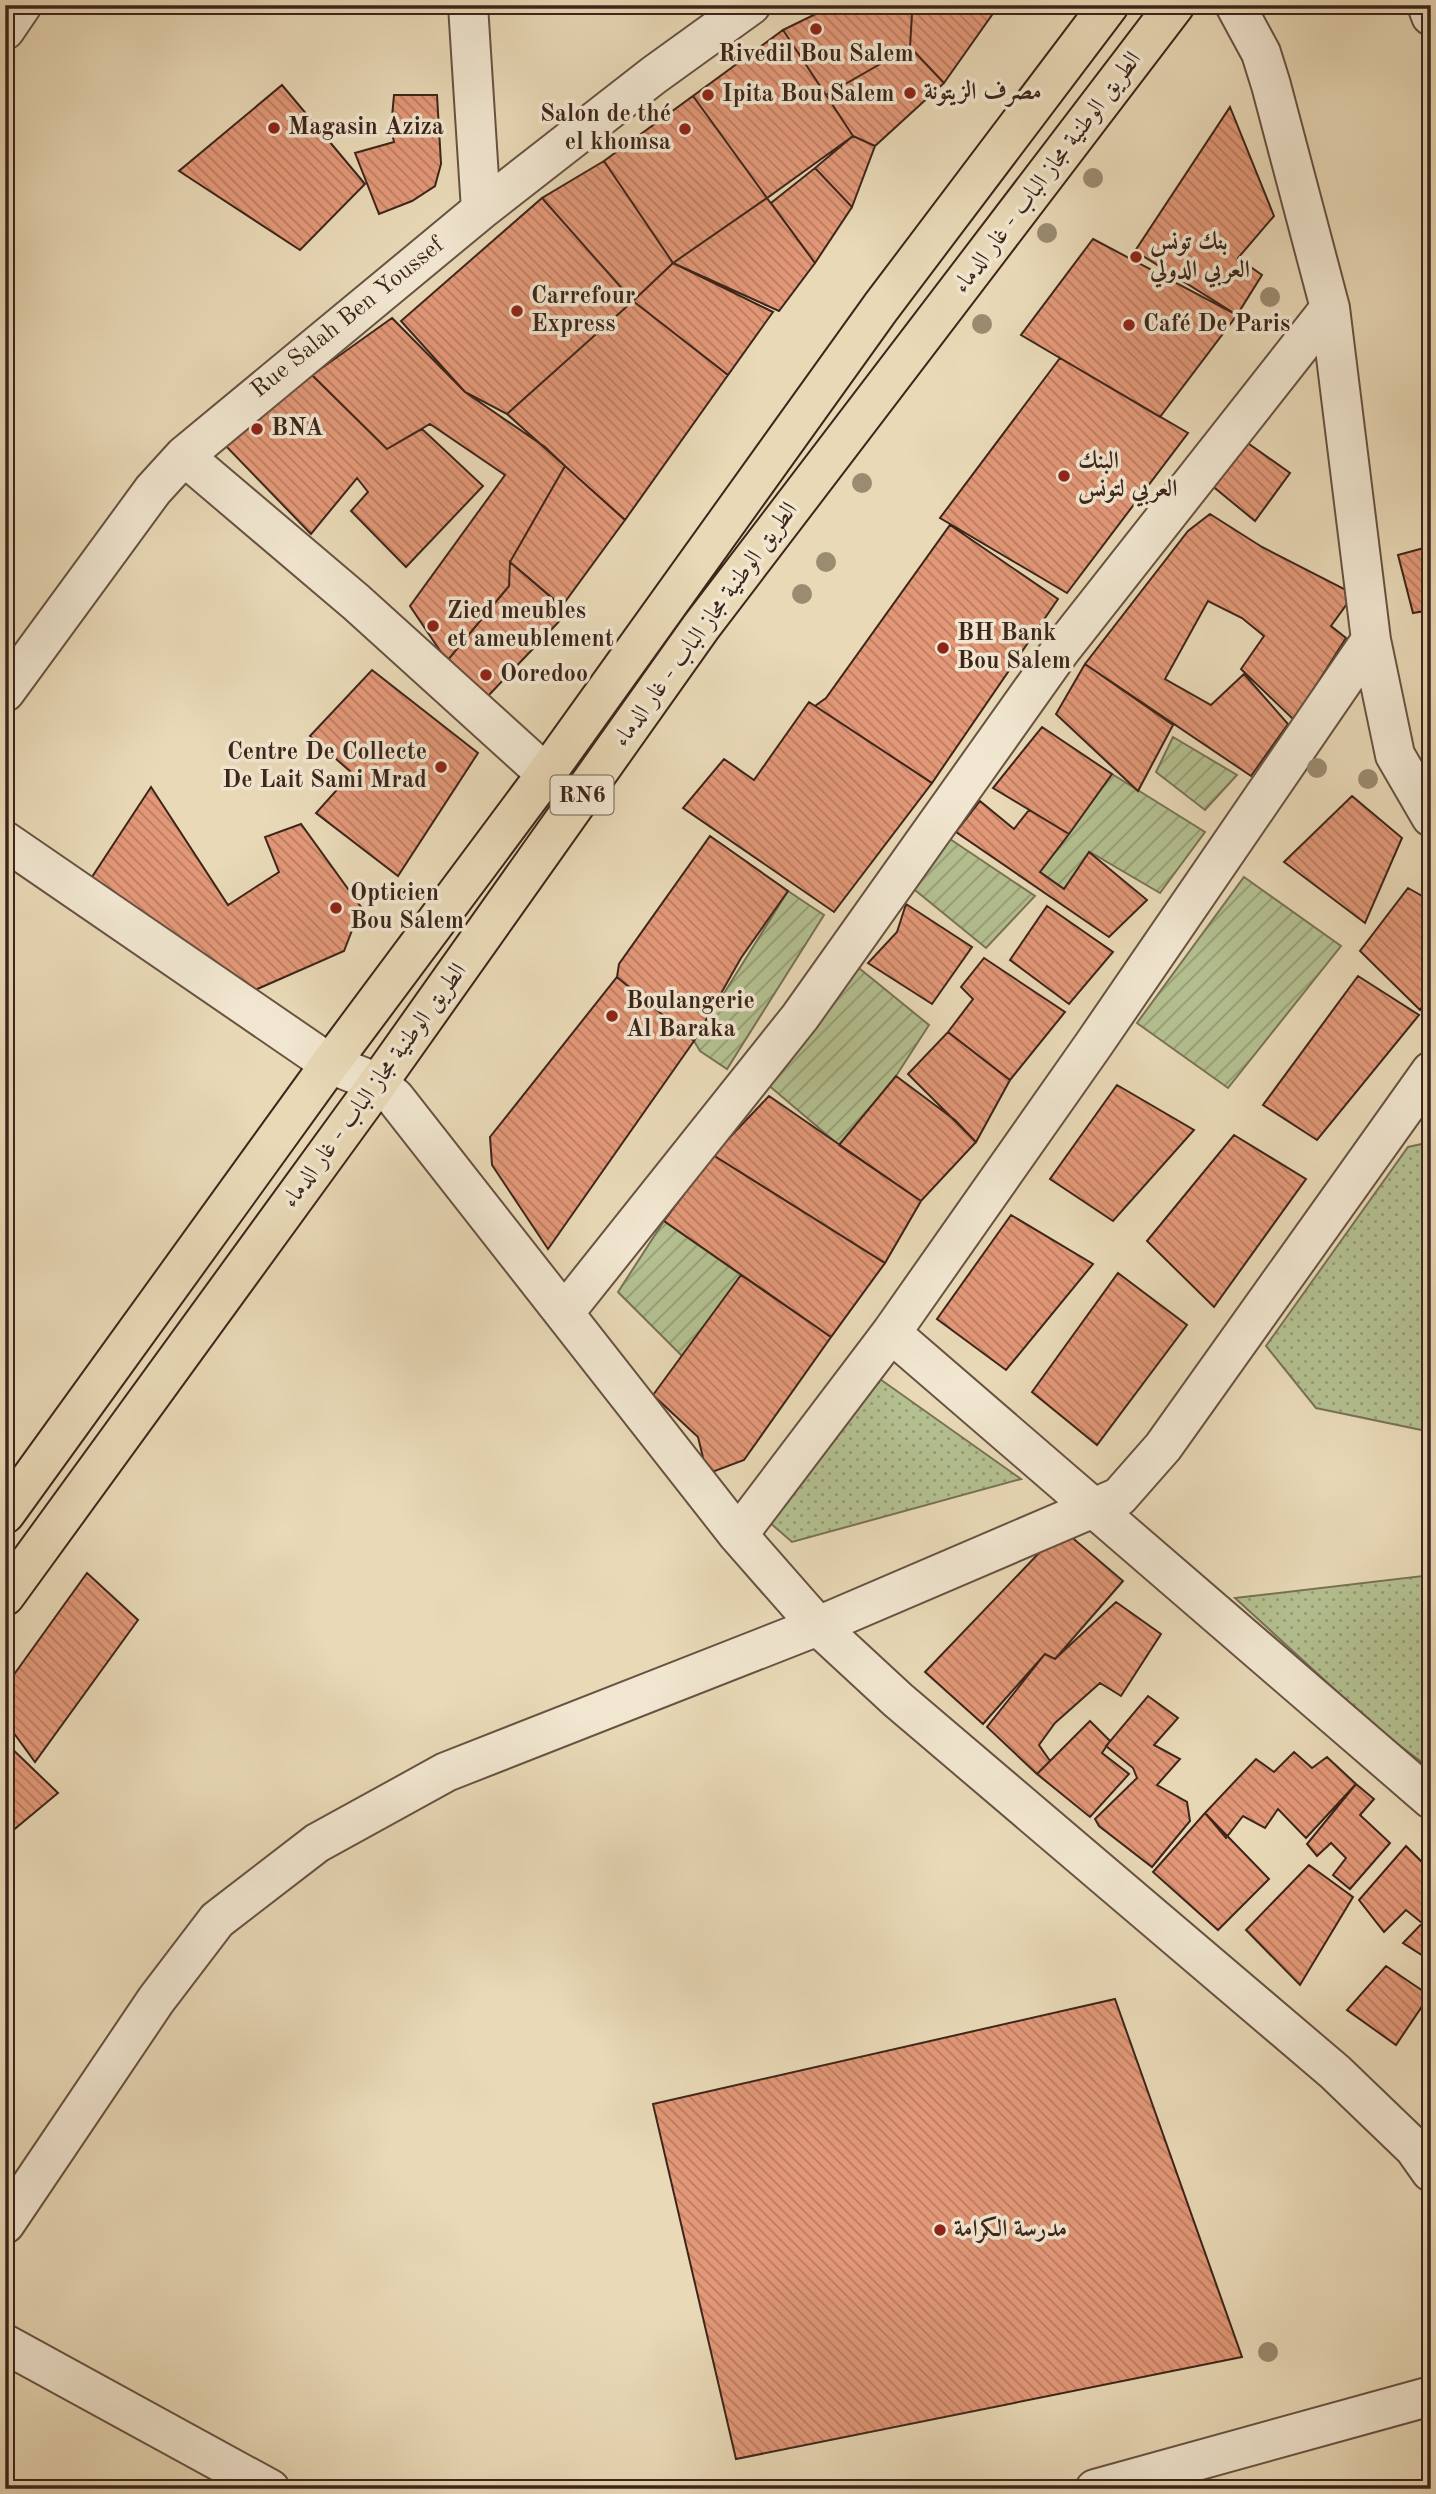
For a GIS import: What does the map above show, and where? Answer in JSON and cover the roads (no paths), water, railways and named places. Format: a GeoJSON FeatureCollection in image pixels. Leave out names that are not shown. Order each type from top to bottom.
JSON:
{"type":"FeatureCollection","features":[{"type":"Feature","properties":{"kind":"main road","name":"الطريق الوطنية مجاز الباب - غار الدماء"},"geometry":{"type":"LineString","coordinates":[[5,1514],[331,1064],[546,774],[881,307],[1109,5]]}},
{"type":"Feature","properties":{"kind":"main road","name":"الطريق الوطنية مجاز الباب - غار الدماء"},"geometry":{"type":"LineString","coordinates":[[5,1596],[378,1083],[701,627],[1175,5]]}},
{"type":"Feature","properties":{"kind":"main road"},"geometry":{"type":"LineString","coordinates":[[881,307],[921,341]]}},
{"type":"Feature","properties":{"kind":"street"},"geometry":{"type":"LineString","coordinates":[[5,30],[22,5]]}},
{"type":"Feature","properties":{"kind":"street"},"geometry":{"type":"LineString","coordinates":[[468,5],[481,210]]}},
{"type":"Feature","properties":{"kind":"street","name":"Rue Salah Ben Youssef"},"geometry":{"type":"LineString","coordinates":[[5,692],[153,490],[184,456],[481,210],[654,75],[751,5]]}},
{"type":"Feature","properties":{"kind":"street"},"geometry":{"type":"LineString","coordinates":[[1235,5],[1261,53],[1330,308],[1371,640],[1395,755],[1431,817]]}},
{"type":"Feature","properties":{"kind":"street"},"geometry":{"type":"LineString","coordinates":[[1427,5],[1431,16]]}},
{"type":"Feature","properties":{"kind":"street"},"geometry":{"type":"LineString","coordinates":[[565,1312],[800,1017],[1059,651],[1330,308]]}},
{"type":"Feature","properties":{"kind":"street"},"geometry":{"type":"LineString","coordinates":[[184,456],[356,602],[546,774]]}},
{"type":"Feature","properties":{"kind":"street"},"geometry":{"type":"LineString","coordinates":[[738,1535],[891,1333],[1094,1044],[1371,640]]}},
{"type":"Feature","properties":{"kind":"street"},"geometry":{"type":"LineString","coordinates":[[5,841],[331,1064],[378,1083],[421,1128],[738,1535],[818,1626],[898,1700],[1425,2148]]}},
{"type":"Feature","properties":{"kind":"street"},"geometry":{"type":"LineString","coordinates":[[5,2224],[156,2000],[217,1920],[317,1843],[446,1772],[818,1626],[1119,1497],[1163,1447],[1431,1071]]}},
{"type":"Feature","properties":{"kind":"street"},"geometry":{"type":"LineString","coordinates":[[891,1333],[1431,1799]]}},
{"type":"Feature","properties":{"kind":"street"},"geometry":{"type":"LineString","coordinates":[[5,2344],[258,2486]]}},
{"type":"Feature","properties":{"kind":"street"},"geometry":{"type":"LineString","coordinates":[[1095,2489],[1152,2482],[1431,2396]]}},
{"type":"Feature","properties":{"kind":"place","name":"Rivedil Bou Salem"},"geometry":{"type":"Point","coordinates":[816,29]}},
{"type":"Feature","properties":{"kind":"place","name":"مصرف الزيتونة"},"geometry":{"type":"Point","coordinates":[910,93]}},
{"type":"Feature","properties":{"kind":"place","name":"Ipita Bou Salem"},"geometry":{"type":"Point","coordinates":[708,95]}},
{"type":"Feature","properties":{"kind":"place","name":"Magasin Aziza"},"geometry":{"type":"Point","coordinates":[274,128]}},
{"type":"Feature","properties":{"kind":"place","name":"Salon de thé el khomsa"},"geometry":{"type":"Point","coordinates":[685,129]}},
{"type":"Feature","properties":{"kind":"place","name":"بنك تونس العربي الدولي"},"geometry":{"type":"Point","coordinates":[1136,257]}},
{"type":"Feature","properties":{"kind":"place","name":"Carrefour Express"},"geometry":{"type":"Point","coordinates":[517,311]}},
{"type":"Feature","properties":{"kind":"place","name":"Café De Paris"},"geometry":{"type":"Point","coordinates":[1129,325]}},
{"type":"Feature","properties":{"kind":"place","name":"BNA"},"geometry":{"type":"Point","coordinates":[257,429]}},
{"type":"Feature","properties":{"kind":"place","name":"البنك العربي لتونس"},"geometry":{"type":"Point","coordinates":[1064,476]}},
{"type":"Feature","properties":{"kind":"place","name":"Zied meubles et ameublement"},"geometry":{"type":"Point","coordinates":[433,626]}},
{"type":"Feature","properties":{"kind":"place","name":"BH Bank Bou Salem"},"geometry":{"type":"Point","coordinates":[943,648]}},
{"type":"Feature","properties":{"kind":"place","name":"Ooredoo"},"geometry":{"type":"Point","coordinates":[486,675]}},
{"type":"Feature","properties":{"kind":"place","name":"Centre De Collecte De Lait Sami Mrad"},"geometry":{"type":"Point","coordinates":[441,767]}},
{"type":"Feature","properties":{"kind":"place","name":"Opticien Bou Salem"},"geometry":{"type":"Point","coordinates":[336,908]}},
{"type":"Feature","properties":{"kind":"place","name":"Boulangerie Al Baraka"},"geometry":{"type":"Point","coordinates":[612,1016]}},
{"type":"Feature","properties":{"kind":"place","name":"مدرسة الكرامة"},"geometry":{"type":"Point","coordinates":[940,2230]}}]}
